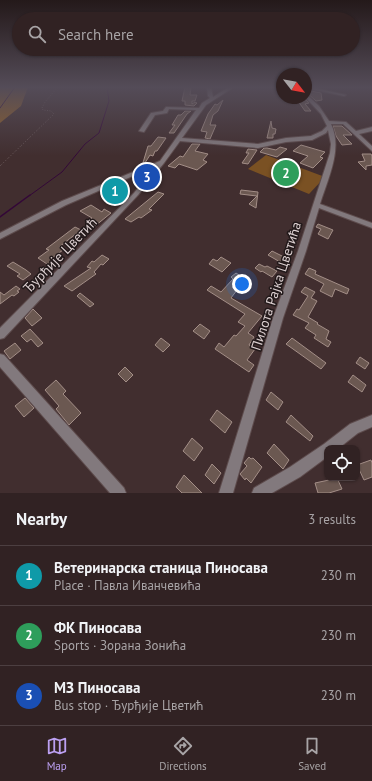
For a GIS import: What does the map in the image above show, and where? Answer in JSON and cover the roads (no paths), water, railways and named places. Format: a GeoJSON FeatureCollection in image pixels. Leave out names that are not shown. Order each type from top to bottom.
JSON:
{"type":"FeatureCollection","features":[{"type":"Feature","properties":{"kind":"street"},"geometry":{"type":"LineString","coordinates":[[142,131],[153,114],[165,112],[166,110]]}},
{"type":"Feature","properties":{"kind":"street","name":"Ђурђије Цветић"},"geometry":{"type":"LineString","coordinates":[[0,335],[111,222],[162,162],[199,110]]}},
{"type":"Feature","properties":{"kind":"street"},"geometry":{"type":"LineString","coordinates":[[316,110],[329,128]]}},
{"type":"Feature","properties":{"kind":"street"},"geometry":{"type":"LineString","coordinates":[[178,139],[258,146],[286,140],[307,140],[329,128],[344,123],[372,149]]}},
{"type":"Feature","properties":{"kind":"street","name":"Пилота Рајка Цветића"},"geometry":{"type":"LineString","coordinates":[[226,493],[278,318],[317,205],[333,153],[329,128]]}},
{"type":"Feature","properties":{"kind":"street"},"geometry":{"type":"LineString","coordinates":[[356,133],[372,129]]}},
{"type":"Feature","properties":{"kind":"street"},"geometry":{"type":"LineString","coordinates":[[0,236],[64,203],[162,162]]}},
{"type":"Feature","properties":{"kind":"street"},"geometry":{"type":"LineString","coordinates":[[143,169],[154,172]]}},
{"type":"Feature","properties":{"kind":"street"},"geometry":{"type":"LineString","coordinates":[[317,205],[372,226]]}},
{"type":"Feature","properties":{"kind":"street"},"geometry":{"type":"LineString","coordinates":[[0,360],[119,493]]}},
{"type":"Feature","properties":{"kind":"street"},"geometry":{"type":"LineString","coordinates":[[333,445],[354,428],[372,421]]}},
{"type":"Feature","properties":{"kind":"street"},"geometry":{"type":"LineString","coordinates":[[259,493],[295,472],[324,452]]}},
{"type":"Feature","properties":{"kind":"waterway"},"geometry":{"type":"LineString","coordinates":[[29,196],[62,172],[85,144],[99,133],[106,110]]}},
{"type":"Feature","properties":{"kind":"waterway"},"geometry":{"type":"LineString","coordinates":[[0,217],[30,195]]}},
{"type":"Feature","properties":{"kind":"place","name":"ФК Пиносава"},"geometry":{"type":"Point","coordinates":[286,173]}},
{"type":"Feature","properties":{"kind":"place","name":"МЗ Пиносава"},"geometry":{"type":"Point","coordinates":[147,177]}},
{"type":"Feature","properties":{"kind":"place","name":"Ветеринарска станица Пиносава"},"geometry":{"type":"Point","coordinates":[115,191]}}]}
